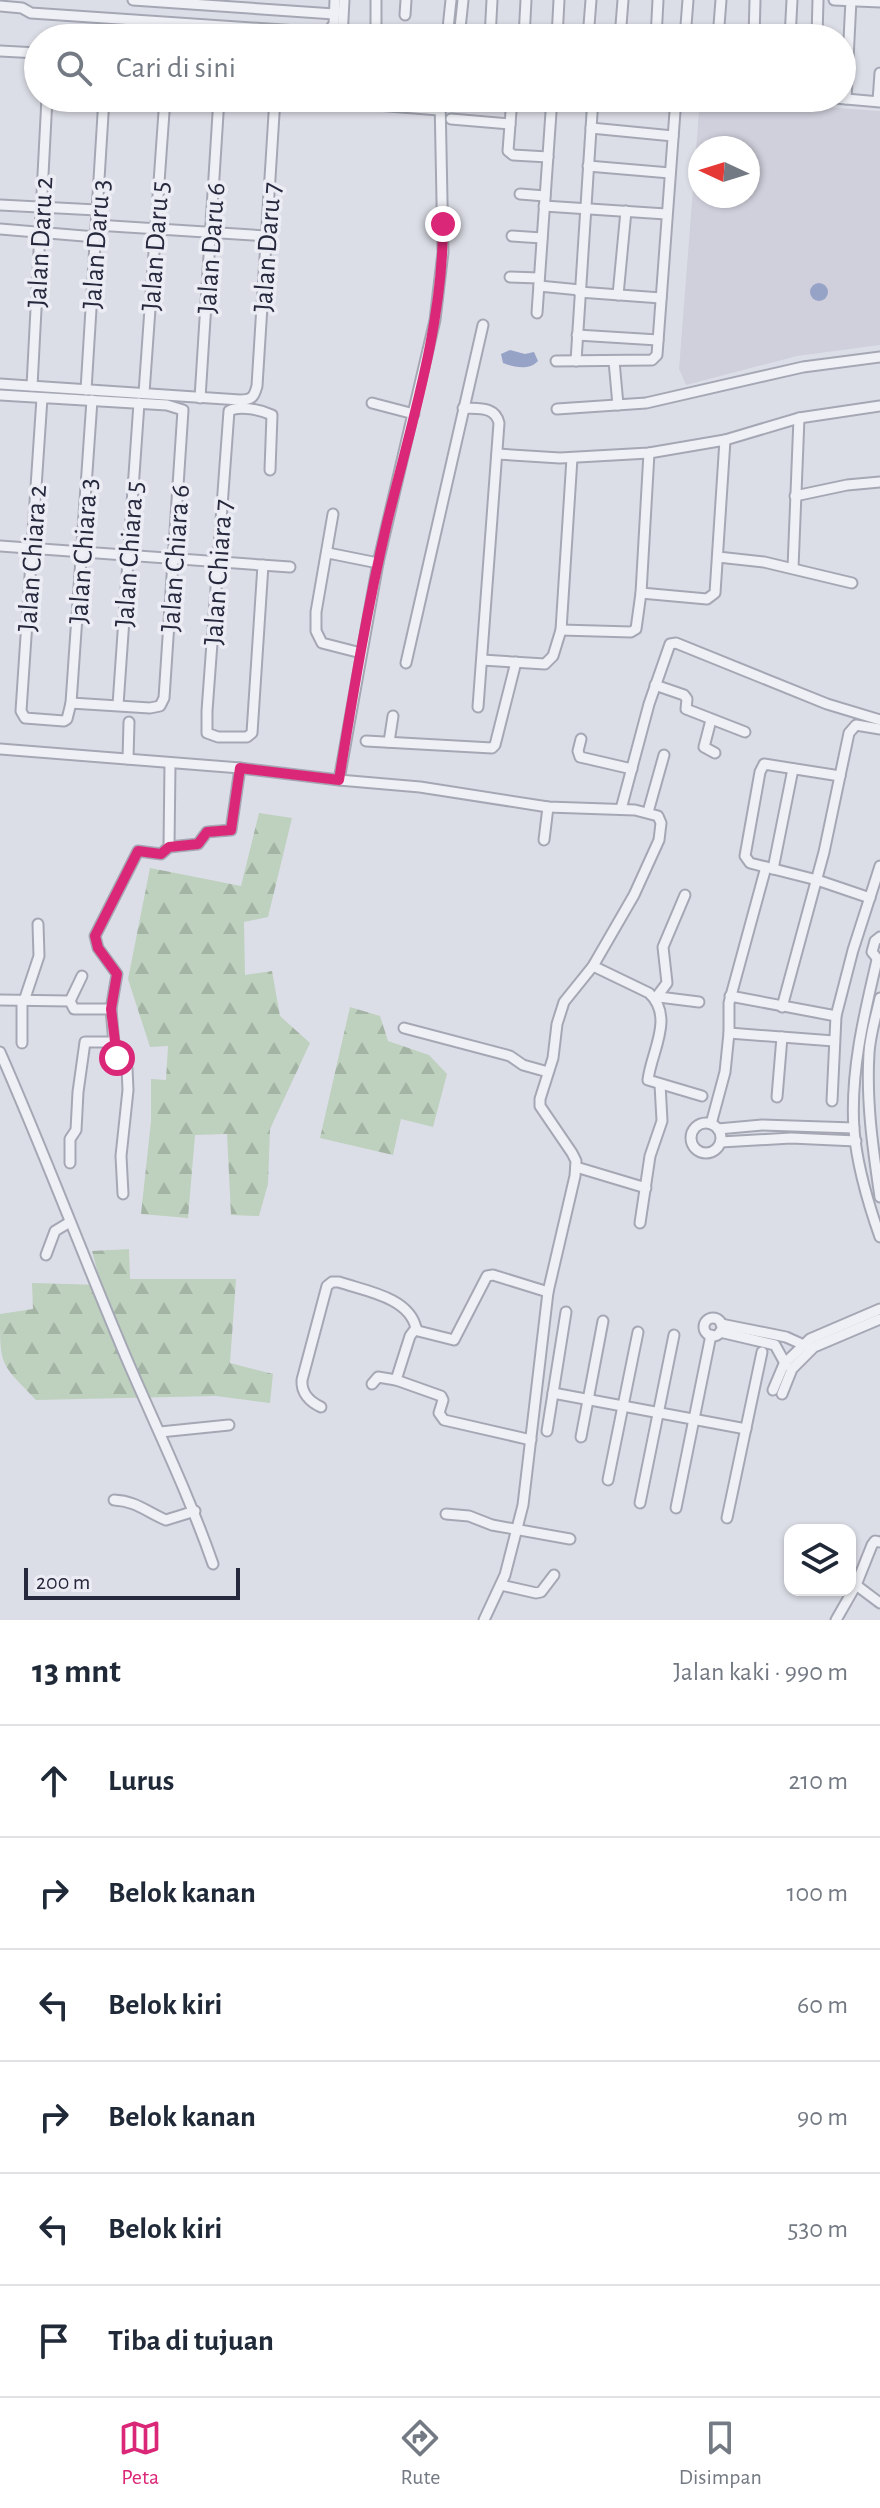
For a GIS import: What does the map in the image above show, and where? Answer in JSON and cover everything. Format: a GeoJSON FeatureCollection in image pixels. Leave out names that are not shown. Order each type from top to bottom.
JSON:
{"type":"FeatureCollection","features":[{"type":"Feature","properties":{"kind":"street"},"geometry":{"type":"LineString","coordinates":[[133,0],[278,5],[334,14]]}},
{"type":"Feature","properties":{"kind":"street"},"geometry":{"type":"LineString","coordinates":[[333,24],[335,0]]}},
{"type":"Feature","properties":{"kind":"street"},"geometry":{"type":"LineString","coordinates":[[343,24],[344,0]]}},
{"type":"Feature","properties":{"kind":"street"},"geometry":{"type":"LineString","coordinates":[[376,0],[376,24]]}},
{"type":"Feature","properties":{"kind":"street"},"geometry":{"type":"LineString","coordinates":[[405,15],[406,0]]}},
{"type":"Feature","properties":{"kind":"street"},"geometry":{"type":"LineString","coordinates":[[448,24],[451,0]]}},
{"type":"Feature","properties":{"kind":"street"},"geometry":{"type":"LineString","coordinates":[[460,24],[463,0]]}},
{"type":"Feature","properties":{"kind":"street"},"geometry":{"type":"LineString","coordinates":[[491,24],[492,0]]}},
{"type":"Feature","properties":{"kind":"street"},"geometry":{"type":"LineString","coordinates":[[525,24],[526,0]]}},
{"type":"Feature","properties":{"kind":"street"},"geometry":{"type":"LineString","coordinates":[[558,24],[559,0]]}},
{"type":"Feature","properties":{"kind":"street"},"geometry":{"type":"LineString","coordinates":[[589,24],[591,0]]}},
{"type":"Feature","properties":{"kind":"street"},"geometry":{"type":"LineString","coordinates":[[621,24],[623,0]]}},
{"type":"Feature","properties":{"kind":"street"},"geometry":{"type":"LineString","coordinates":[[657,24],[658,0]]}},
{"type":"Feature","properties":{"kind":"street"},"geometry":{"type":"LineString","coordinates":[[686,24],[688,0]]}},
{"type":"Feature","properties":{"kind":"street"},"geometry":{"type":"LineString","coordinates":[[719,24],[721,0]]}},
{"type":"Feature","properties":{"kind":"street"},"geometry":{"type":"LineString","coordinates":[[754,24],[755,0]]}},
{"type":"Feature","properties":{"kind":"street"},"geometry":{"type":"LineString","coordinates":[[791,24],[792,0]]}},
{"type":"Feature","properties":{"kind":"street"},"geometry":{"type":"LineString","coordinates":[[817,24],[818,0]]}},
{"type":"Feature","properties":{"kind":"street"},"geometry":{"type":"LineString","coordinates":[[834,0],[880,2]]}},
{"type":"Feature","properties":{"kind":"street"},"geometry":{"type":"LineString","coordinates":[[164,22],[166,1]]}},
{"type":"Feature","properties":{"kind":"street"},"geometry":{"type":"LineString","coordinates":[[849,24],[851,1]]}},
{"type":"Feature","properties":{"kind":"street"},"geometry":{"type":"LineString","coordinates":[[0,6],[22,4],[31,13],[194,24]]}},
{"type":"Feature","properties":{"kind":"street"},"geometry":{"type":"LineString","coordinates":[[0,51],[24,52]]}},
{"type":"Feature","properties":{"kind":"street"},"geometry":{"type":"LineString","coordinates":[[856,100],[879,102],[880,73]]}},
{"type":"Feature","properties":{"kind":"street","name":"Jalan Daru 2"},"geometry":{"type":"LineString","coordinates":[[32,386],[46,112]]}},
{"type":"Feature","properties":{"kind":"street","name":"Jalan Daru 3"},"geometry":{"type":"LineString","coordinates":[[86,390],[103,112]]}},
{"type":"Feature","properties":{"kind":"street","name":"Jalan Daru 5"},"geometry":{"type":"LineString","coordinates":[[142,398],[164,112]]}},
{"type":"Feature","properties":{"kind":"street","name":"Jalan Daru 6"},"geometry":{"type":"LineString","coordinates":[[200,398],[218,112]]}},
{"type":"Feature","properties":{"kind":"street","name":"Jalan Daru 7"},"geometry":{"type":"LineString","coordinates":[[200,398],[250,400],[257,386],[274,112]]}},
{"type":"Feature","properties":{"kind":"street"},"geometry":{"type":"LineString","coordinates":[[339,780],[378,563],[432,340],[443,252],[439,112]]}},
{"type":"Feature","properties":{"kind":"street"},"geometry":{"type":"LineString","coordinates":[[511,112],[510,154],[548,157]]}},
{"type":"Feature","properties":{"kind":"street"},"geometry":{"type":"LineString","coordinates":[[537,313],[551,112]]}},
{"type":"Feature","properties":{"kind":"street"},"geometry":{"type":"LineString","coordinates":[[576,361],[592,112]]}},
{"type":"Feature","properties":{"kind":"street"},"geometry":{"type":"LineString","coordinates":[[556,361],[652,360],[657,355],[675,112]]}},
{"type":"Feature","properties":{"kind":"street"},"geometry":{"type":"LineString","coordinates":[[451,119],[510,124]]}},
{"type":"Feature","properties":{"kind":"street"},"geometry":{"type":"LineString","coordinates":[[591,128],[673,136]]}},
{"type":"Feature","properties":{"kind":"street"},"geometry":{"type":"LineString","coordinates":[[588,166],[670,173]]}},
{"type":"Feature","properties":{"kind":"street"},"geometry":{"type":"LineString","coordinates":[[520,194],[585,208],[666,214]]}},
{"type":"Feature","properties":{"kind":"street"},"geometry":{"type":"LineString","coordinates":[[0,205],[97,210]]}},
{"type":"Feature","properties":{"kind":"street"},"geometry":{"type":"LineString","coordinates":[[618,295],[626,211]]}},
{"type":"Feature","properties":{"kind":"street"},"geometry":{"type":"LineString","coordinates":[[96,225],[266,236]]}},
{"type":"Feature","properties":{"kind":"street"},"geometry":{"type":"LineString","coordinates":[[0,229],[96,237]]}},
{"type":"Feature","properties":{"kind":"street"},"geometry":{"type":"LineString","coordinates":[[512,236],[542,238]]}},
{"type":"Feature","properties":{"kind":"street"},"geometry":{"type":"LineString","coordinates":[[510,277],[580,291],[661,298]]}},
{"type":"Feature","properties":{"kind":"street"},"geometry":{"type":"LineString","coordinates":[[406,663],[483,325]]}},
{"type":"Feature","properties":{"kind":"street"},"geometry":{"type":"LineString","coordinates":[[577,335],[658,340]]}},
{"type":"Feature","properties":{"kind":"street"},"geometry":{"type":"LineString","coordinates":[[557,409],[677,397],[803,367],[880,357]]}},
{"type":"Feature","properties":{"kind":"street"},"geometry":{"type":"LineString","coordinates":[[614,361],[618,405]]}},
{"type":"Feature","properties":{"kind":"street"},"geometry":{"type":"LineString","coordinates":[[0,384],[86,390],[142,398]]}},
{"type":"Feature","properties":{"kind":"street"},"geometry":{"type":"LineString","coordinates":[[0,395],[92,400],[200,398]]}},
{"type":"Feature","properties":{"kind":"street","name":"Jalan Chiara 2"},"geometry":{"type":"LineString","coordinates":[[42,398],[21,711],[25,718],[64,721],[71,703]]}},
{"type":"Feature","properties":{"kind":"street","name":"Jalan Chiara 6"},"geometry":{"type":"LineString","coordinates":[[118,705],[150,708],[160,706],[164,698],[175,559],[183,410],[142,398]]}},
{"type":"Feature","properties":{"kind":"street","name":"Jalan Chiara 5"},"geometry":{"type":"LineString","coordinates":[[118,705],[142,398]]}},
{"type":"Feature","properties":{"kind":"street","name":"Jalan Chiara 3"},"geometry":{"type":"LineString","coordinates":[[71,703],[92,400]]}},
{"type":"Feature","properties":{"kind":"street"},"geometry":{"type":"LineString","coordinates":[[372,403],[414,414]]}},
{"type":"Feature","properties":{"kind":"street"},"geometry":{"type":"LineString","coordinates":[[497,454],[572,458],[649,453],[725,440],[799,418],[880,406]]}},
{"type":"Feature","properties":{"kind":"street","name":"Jalan Chiara 7"},"geometry":{"type":"LineString","coordinates":[[263,565],[252,733],[247,737],[218,737],[207,733],[229,411],[234,408],[265,411],[272,415],[270,470]]}},
{"type":"Feature","properties":{"kind":"street"},"geometry":{"type":"LineString","coordinates":[[463,408],[492,410],[497,414],[499,423],[478,707]]}},
{"type":"Feature","properties":{"kind":"street"},"geometry":{"type":"LineString","coordinates":[[793,568],[799,418]]}},
{"type":"Feature","properties":{"kind":"street"},"geometry":{"type":"LineString","coordinates":[[641,593],[712,597],[715,593],[725,440]]}},
{"type":"Feature","properties":{"kind":"street"},"geometry":{"type":"LineString","coordinates":[[561,630],[631,632],[638,624],[649,453]]}},
{"type":"Feature","properties":{"kind":"street"},"geometry":{"type":"LineString","coordinates":[[482,660],[545,664],[549,661],[561,630],[572,458]]}},
{"type":"Feature","properties":{"kind":"street"},"geometry":{"type":"LineString","coordinates":[[795,496],[847,485],[880,482]]}},
{"type":"Feature","properties":{"kind":"street"},"geometry":{"type":"LineString","coordinates":[[333,514],[316,612],[316,631],[322,643],[361,653]]}},
{"type":"Feature","properties":{"kind":"street"},"geometry":{"type":"LineString","coordinates":[[0,546],[290,567]]}},
{"type":"Feature","properties":{"kind":"street"},"geometry":{"type":"LineString","coordinates":[[328,553],[378,563]]}},
{"type":"Feature","properties":{"kind":"street"},"geometry":{"type":"LineString","coordinates":[[718,557],[747,559],[852,583]]}},
{"type":"Feature","properties":{"kind":"street"},"geometry":{"type":"LineString","coordinates":[[621,809],[655,685],[670,644],[676,643],[827,704],[880,720]]}},
{"type":"Feature","properties":{"kind":"street"},"geometry":{"type":"LineString","coordinates":[[366,741],[492,748],[516,662]]}},
{"type":"Feature","properties":{"kind":"street"},"geometry":{"type":"LineString","coordinates":[[655,685],[684,695],[687,699],[686,709],[745,732]]}},
{"type":"Feature","properties":{"kind":"street"},"geometry":{"type":"LineString","coordinates":[[71,703],[118,705]]}},
{"type":"Feature","properties":{"kind":"street"},"geometry":{"type":"LineString","coordinates":[[389,742],[393,716]]}},
{"type":"Feature","properties":{"kind":"street"},"geometry":{"type":"LineString","coordinates":[[711,720],[704,747],[715,753]]}},
{"type":"Feature","properties":{"kind":"street"},"geometry":{"type":"LineString","coordinates":[[128,759],[129,722]]}},
{"type":"Feature","properties":{"kind":"street"},"geometry":{"type":"LineString","coordinates":[[782,1007],[817,880],[852,728],[856,725],[880,729]]}},
{"type":"Feature","properties":{"kind":"street"},"geometry":{"type":"LineString","coordinates":[[581,739],[580,757],[632,769]]}},
{"type":"Feature","properties":{"kind":"street"},"geometry":{"type":"LineString","coordinates":[[0,749],[240,768],[420,787],[548,807],[621,809],[658,816],[661,823],[659,840],[634,895],[593,966],[564,1002],[557,1024],[553,1058],[540,1099],[540,1106],[572,1153],[576,1167],[548,1292],[527,1482],[501,1585],[484,1620]]}},
{"type":"Feature","properties":{"kind":"street"},"geometry":{"type":"LineString","coordinates":[[648,812],[664,755]]}},
{"type":"Feature","properties":{"kind":"street"},"geometry":{"type":"LineString","coordinates":[[169,847],[170,764]]}},
{"type":"Feature","properties":{"kind":"street"},"geometry":{"type":"LineString","coordinates":[[840,776],[764,764],[745,856],[750,863],[817,880],[870,898]]}},
{"type":"Feature","properties":{"kind":"street"},"geometry":{"type":"LineString","coordinates":[[123,1194],[121,1156],[127,1116],[128,1078],[127,1068],[115,1055],[111,1009],[117,974],[98,948],[95,936],[138,851],[161,854],[169,847],[198,844],[207,832],[231,830],[240,768]]}},
{"type":"Feature","properties":{"kind":"street"},"geometry":{"type":"LineString","coordinates":[[721,1142],[714,1126],[725,1072],[730,996],[769,868],[793,769]]}},
{"type":"Feature","properties":{"kind":"street"},"geometry":{"type":"LineString","coordinates":[[544,840],[548,807]]}},
{"type":"Feature","properties":{"kind":"street"},"geometry":{"type":"LineString","coordinates":[[832,1101],[836,1016],[880,866]]}},
{"type":"Feature","properties":{"kind":"street"},"geometry":{"type":"LineString","coordinates":[[685,895],[663,947],[668,975],[667,983],[657,998],[661,1033],[647,1078],[702,1096]]}},
{"type":"Feature","properties":{"kind":"street"},"geometry":{"type":"LineString","coordinates":[[22,1043],[23,1001],[39,956],[38,924]]}},
{"type":"Feature","properties":{"kind":"street"},"geometry":{"type":"LineString","coordinates":[[880,937],[872,946],[878,961],[858,1048],[854,1102],[856,1141],[870,1208],[880,1237]]}},
{"type":"Feature","properties":{"kind":"street"},"geometry":{"type":"LineString","coordinates":[[593,966],[657,998],[699,1002]]}},
{"type":"Feature","properties":{"kind":"street"},"geometry":{"type":"LineString","coordinates":[[70,1001],[82,976]]}},
{"type":"Feature","properties":{"kind":"street"},"geometry":{"type":"LineString","coordinates":[[730,996],[836,1016]]}},
{"type":"Feature","properties":{"kind":"street"},"geometry":{"type":"LineString","coordinates":[[880,998],[869,1050],[870,1130],[880,1197]]}},
{"type":"Feature","properties":{"kind":"street"},"geometry":{"type":"LineString","coordinates":[[0,1000],[70,1001]]}},
{"type":"Feature","properties":{"kind":"street"},"geometry":{"type":"LineString","coordinates":[[70,1001],[74,1009],[81,1011],[111,1009]]}},
{"type":"Feature","properties":{"kind":"street"},"geometry":{"type":"LineString","coordinates":[[404,1028],[510,1056],[523,1065],[548,1072]]}},
{"type":"Feature","properties":{"kind":"street"},"geometry":{"type":"LineString","coordinates":[[729,1033],[834,1041]]}},
{"type":"Feature","properties":{"kind":"street"},"geometry":{"type":"LineString","coordinates":[[777,1097],[782,1037]]}},
{"type":"Feature","properties":{"kind":"street"},"geometry":{"type":"LineString","coordinates":[[70,1163],[70,1139],[76,1130],[85,1042],[114,1042]]}},
{"type":"Feature","properties":{"kind":"street"},"geometry":{"type":"LineString","coordinates":[[0,1052],[42,1148],[63,1227],[160,1432],[213,1564]]}},
{"type":"Feature","properties":{"kind":"street"},"geometry":{"type":"LineString","coordinates":[[640,1223],[650,1156],[662,1121],[660,1084]]}},
{"type":"Feature","properties":{"kind":"street"},"geometry":{"type":"LineString","coordinates":[[854,1102],[869,1101]]}},
{"type":"Feature","properties":{"kind":"street"},"geometry":{"type":"LineString","coordinates":[[721,1142],[716,1150],[707,1154],[698,1151],[692,1144],[692,1134],[697,1126],[854,1128]]}},
{"type":"Feature","properties":{"kind":"street"},"geometry":{"type":"LineString","coordinates":[[791,1126],[791,1138]]}},
{"type":"Feature","properties":{"kind":"street"},"geometry":{"type":"LineString","coordinates":[[721,1142],[791,1138],[856,1141]]}},
{"type":"Feature","properties":{"kind":"street"},"geometry":{"type":"LineString","coordinates":[[576,1167],[646,1188]]}},
{"type":"Feature","properties":{"kind":"street"},"geometry":{"type":"LineString","coordinates":[[46,1255],[63,1227]]}},
{"type":"Feature","properties":{"kind":"street"},"geometry":{"type":"LineString","coordinates":[[416,1328],[454,1340],[487,1276],[493,1275],[548,1292]]}},
{"type":"Feature","properties":{"kind":"street"},"geometry":{"type":"LineString","coordinates":[[321,1407],[308,1398],[301,1385],[327,1286],[332,1282],[404,1307],[414,1319],[416,1328],[410,1336],[396,1380]]}},
{"type":"Feature","properties":{"kind":"street"},"geometry":{"type":"LineString","coordinates":[[778,1392],[788,1366],[807,1347],[880,1309]]}},
{"type":"Feature","properties":{"kind":"street"},"geometry":{"type":"LineString","coordinates":[[547,1431],[566,1312]]}},
{"type":"Feature","properties":{"kind":"street"},"geometry":{"type":"LineString","coordinates":[[717,1330],[807,1347],[880,1319]]}},
{"type":"Feature","properties":{"kind":"street"},"geometry":{"type":"LineString","coordinates":[[581,1437],[603,1321]]}},
{"type":"Feature","properties":{"kind":"street"},"geometry":{"type":"LineString","coordinates":[[717,1330],[775,1345],[788,1366]]}},
{"type":"Feature","properties":{"kind":"street"},"geometry":{"type":"LineString","coordinates":[[676,1508],[694,1419],[717,1330]]}},
{"type":"Feature","properties":{"kind":"street"},"geometry":{"type":"LineString","coordinates":[[608,1480],[638,1332]]}},
{"type":"Feature","properties":{"kind":"street"},"geometry":{"type":"LineString","coordinates":[[640,1503],[674,1335]]}},
{"type":"Feature","properties":{"kind":"street"},"geometry":{"type":"LineString","coordinates":[[727,1518],[762,1352]]}},
{"type":"Feature","properties":{"kind":"street"},"geometry":{"type":"LineString","coordinates":[[372,1384],[378,1377],[396,1380],[441,1396],[443,1400],[439,1413],[444,1420],[531,1440]]}},
{"type":"Feature","properties":{"kind":"street"},"geometry":{"type":"LineString","coordinates":[[553,1393],[746,1429]]}},
{"type":"Feature","properties":{"kind":"street"},"geometry":{"type":"LineString","coordinates":[[160,1432],[229,1425]]}},
{"type":"Feature","properties":{"kind":"street"},"geometry":{"type":"LineString","coordinates":[[114,1500],[147,1508],[161,1519],[174,1520],[190,1513]]}},
{"type":"Feature","properties":{"kind":"street"},"geometry":{"type":"LineString","coordinates":[[446,1514],[469,1516],[484,1523],[570,1539]]}},
{"type":"Feature","properties":{"kind":"street"},"geometry":{"type":"LineString","coordinates":[[880,1542],[875,1541],[872,1545],[856,1585],[880,1603]]}},
{"type":"Feature","properties":{"kind":"street"},"geometry":{"type":"LineString","coordinates":[[501,1585],[536,1593],[545,1589],[554,1575]]}},
{"type":"Feature","properties":{"kind":"street"},"geometry":{"type":"LineString","coordinates":[[836,1620],[850,1596]]}},
{"type":"Feature","properties":{"kind":"shaded area"},"geometry":{"type":"Polygon","coordinates":[[[880,111],[880,345],[797,356],[686,385],[679,369],[691,208],[760,208],[760,136],[697,136],[699,112],[880,111]]]}},
{"type":"Feature","properties":{"kind":"green space"},"geometry":{"type":"Polygon","coordinates":[[[259,813],[292,818],[268,917],[244,922],[245,975],[272,971],[280,1016],[310,1043],[270,1129],[268,1184],[259,1216],[231,1215],[227,1134],[195,1135],[188,1218],[141,1214],[151,1121],[151,1079],[166,1080],[168,1046],[150,1047],[128,979],[150,868],[241,886],[259,813]]]}},
{"type":"Feature","properties":{"kind":"green space"},"geometry":{"type":"Polygon","coordinates":[[[350,1007],[380,1016],[388,1041],[429,1055],[447,1074],[433,1127],[401,1119],[393,1155],[320,1138],[350,1007]]]}},
{"type":"Feature","properties":{"kind":"green space"},"geometry":{"type":"Polygon","coordinates":[[[129,1249],[130,1279],[236,1279],[230,1363],[273,1374],[270,1403],[216,1396],[36,1400],[15,1378],[4,1363],[0,1314],[33,1309],[32,1283],[101,1285],[92,1251],[129,1249]]]}},
{"type":"Feature","properties":{"kind":"water"},"geometry":{"type":"Polygon","coordinates":[[[815,283],[823,283],[828,292],[826,299],[815,301],[810,296],[810,288],[815,283]]]}},
{"type":"Feature","properties":{"kind":"water"},"geometry":{"type":"Polygon","coordinates":[[[510,350],[525,354],[534,352],[538,361],[526,367],[503,363],[501,354],[510,350]]]}},
{"type":"Feature","properties":{"kind":"route"},"geometry":{"type":"LineString","coordinates":[[117,1058],[111,1009],[117,974],[98,948],[95,936],[135,854],[142,850],[161,854],[169,847],[198,844],[207,832],[231,830],[240,768],[339,780],[378,563],[432,340],[443,252],[443,224]]}}]}
